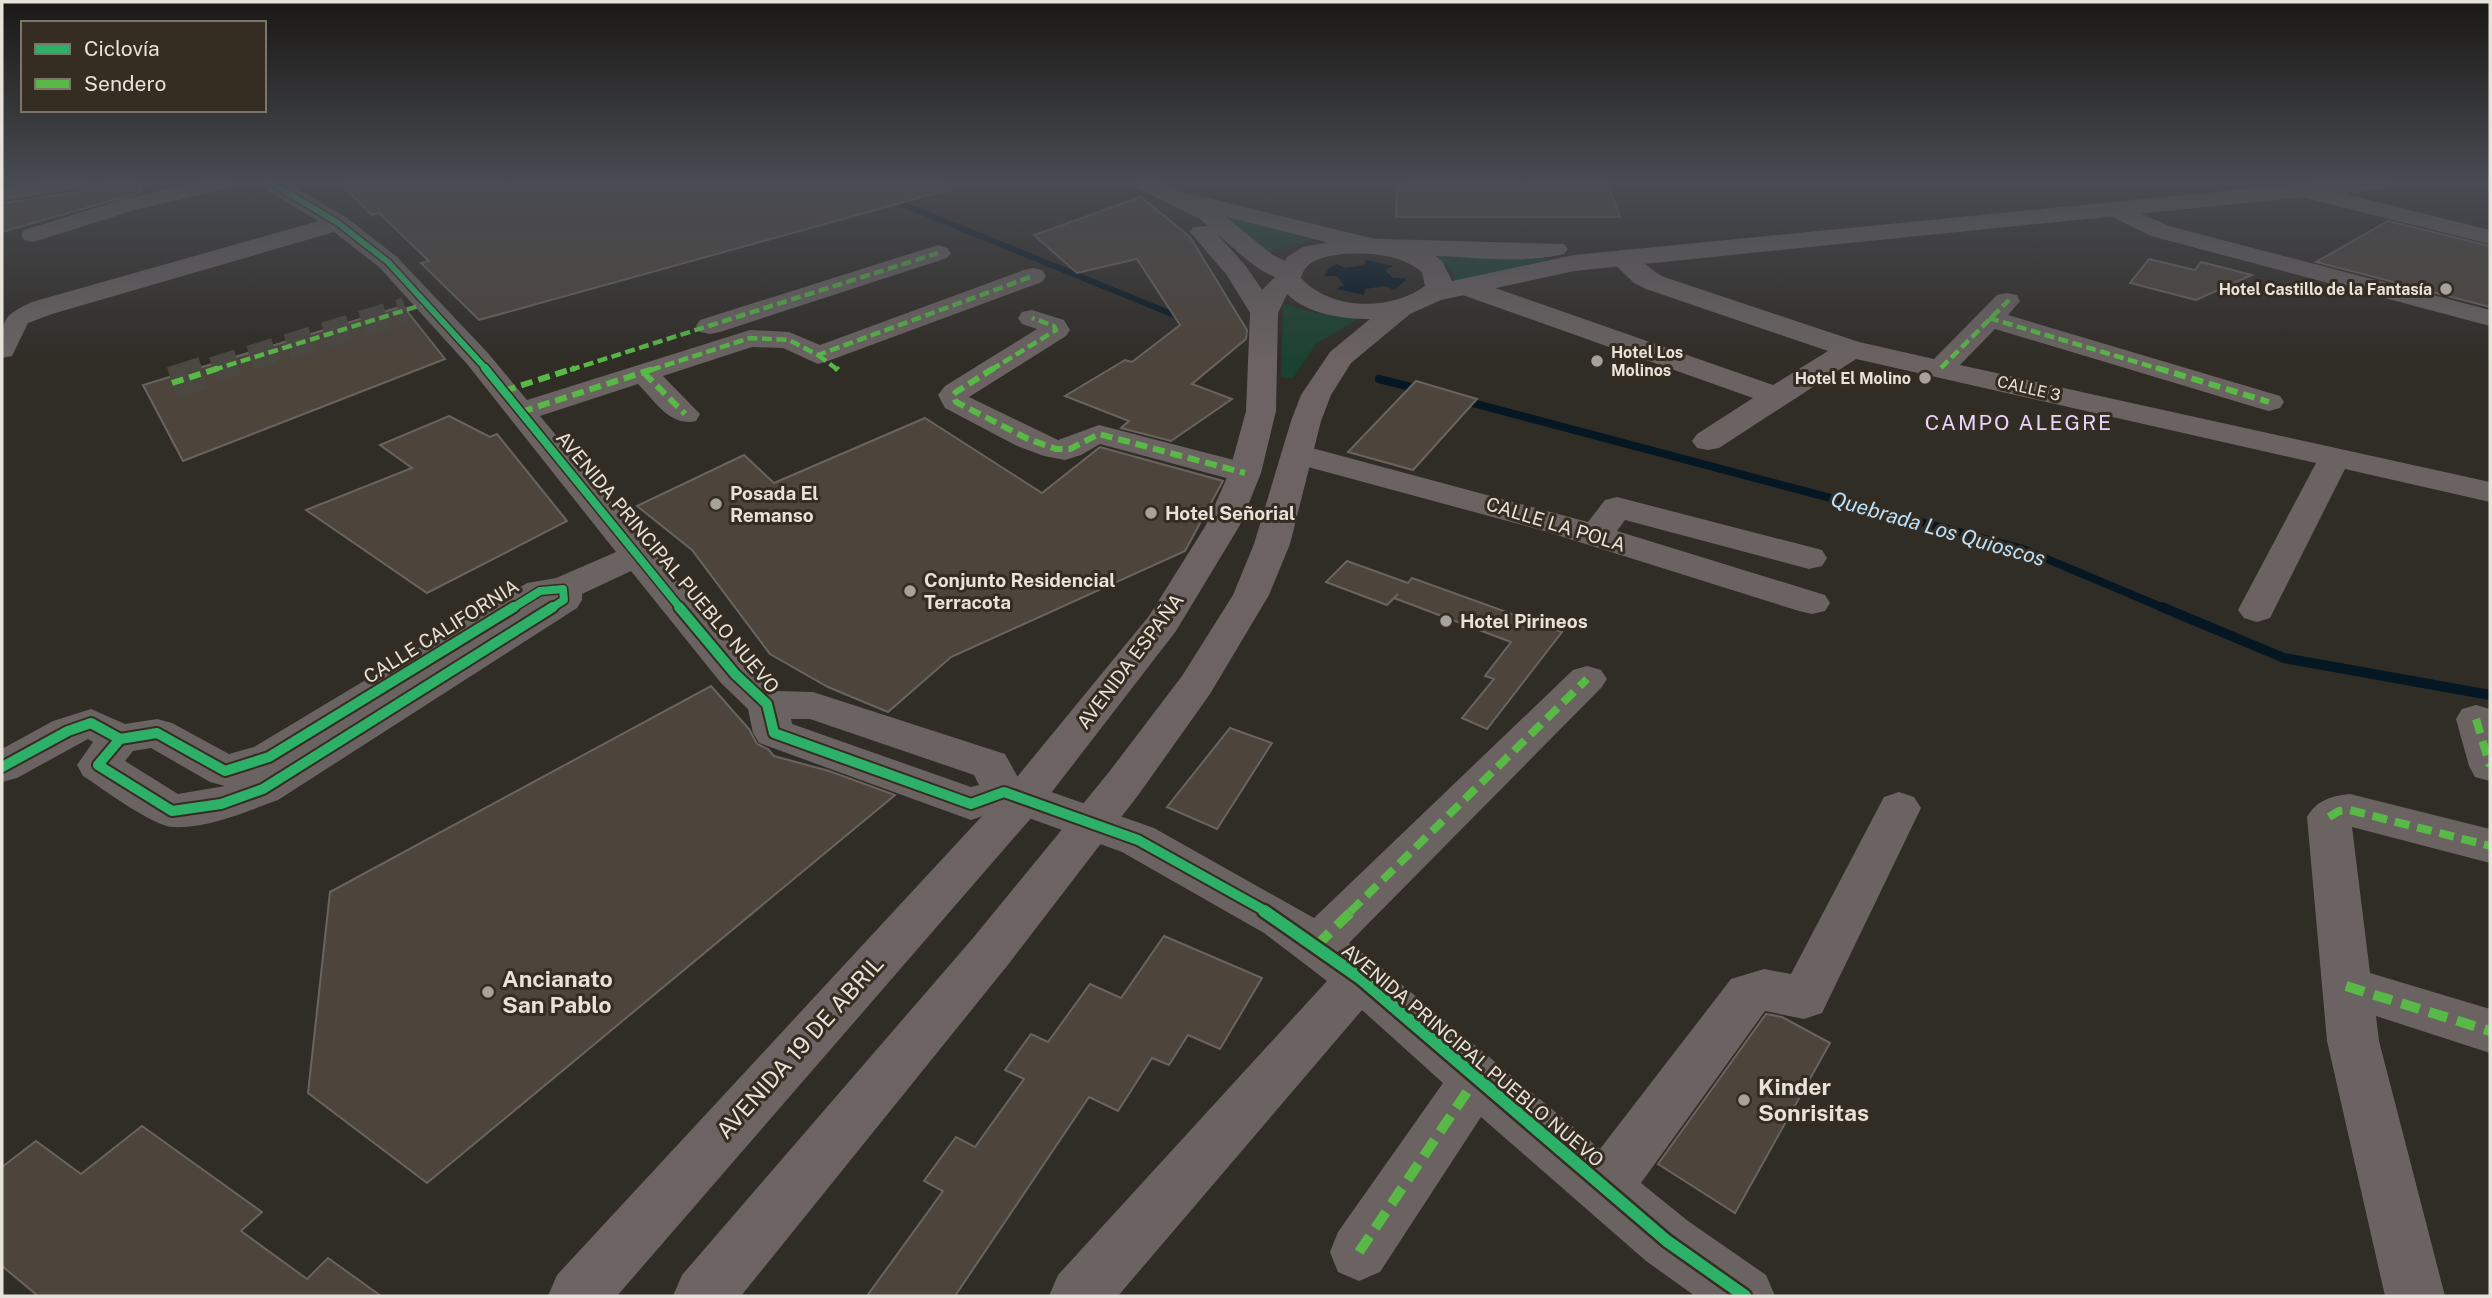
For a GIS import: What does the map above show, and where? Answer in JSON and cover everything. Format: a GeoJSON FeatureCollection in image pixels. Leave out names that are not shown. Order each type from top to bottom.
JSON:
{"type":"FeatureCollection","features":[{"type":"Feature","properties":{"kind":"main road"},"geometry":{"type":"LineString","coordinates":[[1264,313],[1273,292],[1288,276],[1295,262],[1308,254],[1350,246],[1517,251],[1642,243]]}},
{"type":"Feature","properties":{"kind":"main road"},"geometry":{"type":"LineString","coordinates":[[1288,276],[1294,289],[1308,299],[1327,306],[1363,311],[1400,308],[1420,302],[1434,293],[1574,263],[1777,243]]}},
{"type":"Feature","properties":{"kind":"main road"},"geometry":{"type":"LineString","coordinates":[[1379,247],[1403,252],[1432,266],[1438,275],[1439,284],[1434,293]]}},
{"type":"Feature","properties":{"kind":"main road"},"geometry":{"type":"LineString","coordinates":[[703,1296],[990,951],[1090,822],[1124,783],[1196,685],[1251,595],[1272,544],[1301,437],[1316,395],[1340,358],[1400,308]]}},
{"type":"Feature","properties":{"kind":"main road","name":"AVENIDA ESPAÑA"},"geometry":{"type":"LineString","coordinates":[[1014,795],[1163,623],[1223,525],[1245,473],[1261,411],[1264,313]]}},
{"type":"Feature","properties":{"kind":"main road","name":"AVENIDA 19 DE ABRIL"},"geometry":{"type":"LineString","coordinates":[[578,1296],[1014,795]]}},
{"type":"Feature","properties":{"kind":"street"},"geometry":{"type":"LineString","coordinates":[[2,350],[18,318],[271,243]]}},
{"type":"Feature","properties":{"kind":"street","name":"AVENIDA PRINCIPAL PUEBLO NUEVO"},"geometry":{"type":"LineString","coordinates":[[363,243],[388,262],[415,307],[477,358],[636,556],[735,674],[767,704],[774,733],[971,804],[1014,795],[1090,822],[1138,840],[1281,920],[1360,978],[1475,1080],[1667,1241],[1745,1296]]}},
{"type":"Feature","properties":{"kind":"street"},"geometry":{"type":"LineString","coordinates":[[1212,243],[1236,270],[1264,313]]}},
{"type":"Feature","properties":{"kind":"street"},"geometry":{"type":"LineString","coordinates":[[1243,243],[1288,276]]}},
{"type":"Feature","properties":{"kind":"street"},"geometry":{"type":"LineString","coordinates":[[1361,243],[1379,247]]}},
{"type":"Feature","properties":{"kind":"street"},"geometry":{"type":"LineString","coordinates":[[2204,243],[2490,318]]}},
{"type":"Feature","properties":{"kind":"street"},"geometry":{"type":"LineString","coordinates":[[512,402],[938,253]]}},
{"type":"Feature","properties":{"kind":"street","name":"CALLE 3"},"geometry":{"type":"LineString","coordinates":[[1621,258],[1643,277],[1655,283],[1851,349],[2490,492]]}},
{"type":"Feature","properties":{"kind":"street"},"geometry":{"type":"LineString","coordinates":[[512,402],[644,373],[750,338],[789,340],[828,362],[1032,276]]}},
{"type":"Feature","properties":{"kind":"street"},"geometry":{"type":"LineString","coordinates":[[1466,287],[1776,396]]}},
{"type":"Feature","properties":{"kind":"street"},"geometry":{"type":"LineString","coordinates":[[1941,368],[1999,309],[2269,402]]}},
{"type":"Feature","properties":{"kind":"street"},"geometry":{"type":"LineString","coordinates":[[1032,318],[1054,326],[1056,330],[956,392],[953,395],[956,402],[1048,448],[1068,450],[1092,435],[1099,434],[1245,473]]}},
{"type":"Feature","properties":{"kind":"street"},"geometry":{"type":"LineString","coordinates":[[1708,441],[1851,349]]}},
{"type":"Feature","properties":{"kind":"street"},"geometry":{"type":"LineString","coordinates":[[644,373],[685,414]]}},
{"type":"Feature","properties":{"kind":"street","name":"CALLE LA POLA"},"geometry":{"type":"LineString","coordinates":[[1301,437],[1414,482],[1596,535],[1812,603]]}},
{"type":"Feature","properties":{"kind":"street"},"geometry":{"type":"LineString","coordinates":[[2257,610],[2336,458]]}},
{"type":"Feature","properties":{"kind":"street"},"geometry":{"type":"LineString","coordinates":[[1596,535],[1604,504],[1809,558]]}},
{"type":"Feature","properties":{"kind":"street","name":"CALLE CALIFORNIA"},"geometry":{"type":"LineString","coordinates":[[563,589],[564,600],[553,608],[263,789],[221,804],[172,811],[98,765],[120,740],[157,733],[225,771],[269,757],[540,591],[563,589],[636,556]]}},
{"type":"Feature","properties":{"kind":"street"},"geometry":{"type":"LineString","coordinates":[[1316,946],[1587,679]]}},
{"type":"Feature","properties":{"kind":"street"},"geometry":{"type":"LineString","coordinates":[[2476,719],[2490,766]]}},
{"type":"Feature","properties":{"kind":"street"},"geometry":{"type":"LineString","coordinates":[[2,767],[68,731],[91,723],[120,740]]}},
{"type":"Feature","properties":{"kind":"street"},"geometry":{"type":"LineString","coordinates":[[1604,1188],[1749,995],[1764,990],[1804,998],[1899,808]]}},
{"type":"Feature","properties":{"kind":"street"},"geometry":{"type":"LineString","coordinates":[[2415,1296],[2353,1041],[2329,817],[2339,811],[2350,810],[2490,846]]}},
{"type":"Feature","properties":{"kind":"street"},"geometry":{"type":"LineString","coordinates":[[1079,1296],[1360,978]]}},
{"type":"Feature","properties":{"kind":"street"},"geometry":{"type":"LineString","coordinates":[[2346,986],[2490,1031]]}},
{"type":"Feature","properties":{"kind":"street"},"geometry":{"type":"LineString","coordinates":[[1359,1252],[1475,1080]]}},
{"type":"Feature","properties":{"kind":"green space"},"geometry":{"type":"Polygon","coordinates":[[[1257,243],[1301,243],[1265,253],[1257,243]]]}},
{"type":"Feature","properties":{"kind":"green space"},"geometry":{"type":"Polygon","coordinates":[[[1434,255],[1543,257],[1548,263],[1453,284],[1455,274],[1434,255]]]}},
{"type":"Feature","properties":{"kind":"green space"},"geometry":{"type":"Polygon","coordinates":[[[1283,304],[1316,313],[1361,317],[1316,344],[1293,378],[1281,378],[1283,304]]]}},
{"type":"Feature","properties":{"kind":"water"},"geometry":{"type":"Polygon","coordinates":[[[1365,260],[1393,266],[1385,270],[1393,278],[1405,278],[1405,281],[1394,290],[1385,286],[1365,289],[1364,295],[1336,289],[1344,285],[1337,276],[1324,276],[1329,268],[1337,264],[1345,268],[1365,265],[1365,260]]]}},
{"type":"Feature","properties":{"kind":"building"},"geometry":{"type":"Polygon","coordinates":[[[410,243],[758,243],[479,320],[421,263],[429,261],[410,243]]]}},
{"type":"Feature","properties":{"kind":"building"},"geometry":{"type":"Polygon","coordinates":[[[1043,243],[1193,243],[1247,330],[1246,339],[1192,384],[1232,399],[1171,441],[1121,428],[1129,421],[1065,396],[1125,360],[1132,362],[1180,325],[1137,259],[1077,273],[1043,243]]]}},
{"type":"Feature","properties":{"kind":"building","name":"Hotel Castillo de la Fantasía"},"geometry":{"type":"Polygon","coordinates":[[[2350,243],[2476,243],[2490,246],[2490,307],[2316,262],[2350,243]]]}},
{"type":"Feature","properties":{"kind":"building"},"geometry":{"type":"Polygon","coordinates":[[[2149,259],[2195,270],[2201,262],[2252,275],[2196,300],[2130,283],[2149,259]]]}},
{"type":"Feature","properties":{"kind":"building"},"geometry":{"type":"Polygon","coordinates":[[[403,306],[445,359],[183,461],[143,385],[403,306]]]}},
{"type":"Feature","properties":{"kind":"building"},"geometry":{"type":"Polygon","coordinates":[[[1416,381],[1477,399],[1413,470],[1348,452],[1416,381]]]}},
{"type":"Feature","properties":{"kind":"building"},"geometry":{"type":"Polygon","coordinates":[[[449,416],[490,437],[497,434],[567,521],[427,593],[306,510],[412,468],[380,445],[449,416]]]}},
{"type":"Feature","properties":{"kind":"building","name":"Conjunto Residencial Terracota"},"geometry":{"type":"Polygon","coordinates":[[[925,418],[1042,493],[1100,447],[1223,481],[1185,551],[951,657],[888,712],[828,687],[770,654],[692,550],[637,506],[744,455],[774,483],[925,418]]]}},
{"type":"Feature","properties":{"kind":"building"},"geometry":{"type":"Polygon","coordinates":[[[1347,561],[1408,583],[1412,578],[1562,632],[1487,729],[1462,718],[1494,679],[1485,676],[1511,642],[1394,598],[1387,605],[1326,582],[1347,561]]]}},
{"type":"Feature","properties":{"kind":"building","name":"Ancianato San Pablo"},"geometry":{"type":"Polygon","coordinates":[[[711,686],[749,729],[757,744],[768,749],[774,756],[829,771],[895,795],[427,1183],[308,1093],[330,892],[711,686]]]}},
{"type":"Feature","properties":{"kind":"building"},"geometry":{"type":"Polygon","coordinates":[[[1230,728],[1272,743],[1217,829],[1167,807],[1230,728]]]}},
{"type":"Feature","properties":{"kind":"building"},"geometry":{"type":"Polygon","coordinates":[[[1164,936],[1262,978],[1220,1049],[1188,1035],[1169,1065],[1152,1058],[1118,1111],[1089,1097],[955,1296],[867,1296],[943,1191],[924,1181],[956,1137],[975,1147],[1024,1079],[1005,1070],[1031,1034],[1048,1042],[1090,984],[1121,998],[1164,936]]]}},
{"type":"Feature","properties":{"kind":"building"},"geometry":{"type":"Polygon","coordinates":[[[1766,1014],[1782,1017],[1830,1043],[1735,1213],[1658,1164],[1766,1014]]]}},
{"type":"Feature","properties":{"kind":"building"},"geometry":{"type":"Polygon","coordinates":[[[142,1126],[262,1212],[241,1231],[307,1279],[328,1258],[381,1296],[38,1296],[2,1266],[2,1167],[36,1141],[81,1174],[142,1126]]]}},
{"type":"Feature","properties":{"kind":"waterway","name":"Quebrada Los Quioscos"},"geometry":{"type":"LineString","coordinates":[[997,243],[1184,319]]}},
{"type":"Feature","properties":{"kind":"waterway","name":"Quebrada Los Quioscos"},"geometry":{"type":"LineString","coordinates":[[1379,379],[1423,390]]}},
{"type":"Feature","properties":{"kind":"waterway","name":"Quebrada Los Quioscos"},"geometry":{"type":"LineString","coordinates":[[1461,400],[2023,549],[2166,609]]}},
{"type":"Feature","properties":{"kind":"waterway","name":"Quebrada Los Quioscos"},"geometry":{"type":"LineString","coordinates":[[2162,607],[2284,658],[2490,695]]}},
{"type":"Feature","properties":{"kind":"tunnel"},"geometry":{"type":"LineString","coordinates":[[213,370],[406,310]]}},
{"type":"Feature","properties":{"kind":"tunnel"},"geometry":{"type":"LineString","coordinates":[[172,383],[219,368]]}},
{"type":"Feature","properties":{"kind":"marked path"},"geometry":{"type":"LineString","coordinates":[[504,391],[938,253]]}},
{"type":"Feature","properties":{"kind":"marked path"},"geometry":{"type":"LineString","coordinates":[[521,412],[750,338],[789,340],[818,355],[1033,276]]}},
{"type":"Feature","properties":{"kind":"marked path"},"geometry":{"type":"LineString","coordinates":[[1941,368],[2009,300]]}},
{"type":"Feature","properties":{"kind":"marked path"},"geometry":{"type":"LineString","coordinates":[[172,383],[425,304]]}},
{"type":"Feature","properties":{"kind":"marked path"},"geometry":{"type":"LineString","coordinates":[[1032,318],[1054,326],[1056,330],[956,392],[953,395],[956,402],[1043,446],[1070,449],[1099,434],[1245,473]]}},
{"type":"Feature","properties":{"kind":"marked path"},"geometry":{"type":"LineString","coordinates":[[1989,318],[2269,402]]}},
{"type":"Feature","properties":{"kind":"marked path"},"geometry":{"type":"LineString","coordinates":[[818,355],[838,370]]}},
{"type":"Feature","properties":{"kind":"marked path"},"geometry":{"type":"LineString","coordinates":[[644,373],[685,414]]}},
{"type":"Feature","properties":{"kind":"marked path"},"geometry":{"type":"LineString","coordinates":[[1316,946],[1587,679]]}},
{"type":"Feature","properties":{"kind":"marked path"},"geometry":{"type":"LineString","coordinates":[[2476,719],[2490,766]]}},
{"type":"Feature","properties":{"kind":"marked path"},"geometry":{"type":"LineString","coordinates":[[2329,817],[2339,811],[2350,810],[2490,846]]}},
{"type":"Feature","properties":{"kind":"marked path"},"geometry":{"type":"LineString","coordinates":[[2346,986],[2490,1031]]}},
{"type":"Feature","properties":{"kind":"marked path"},"geometry":{"type":"LineString","coordinates":[[1359,1252],[1475,1080]]}},
{"type":"Feature","properties":{"kind":"cycle path"},"geometry":{"type":"LineString","coordinates":[[363,243],[388,262],[477,358],[702,635],[735,674],[767,704],[774,733],[971,804],[1004,792],[1138,840],[1281,920],[1360,978],[1667,1241],[1745,1296]]}},
{"type":"Feature","properties":{"kind":"cycle path"},"geometry":{"type":"LineString","coordinates":[[2,767],[68,731],[91,723],[120,739],[157,733],[225,771],[269,757],[540,591],[563,589],[564,600],[263,789],[221,804],[172,811],[98,765],[120,739]]}},
{"type":"Feature","properties":{"kind":"place","name":"Hotel Castillo de la Fantasía"},"geometry":{"type":"Point","coordinates":[2446,289]}},
{"type":"Feature","properties":{"kind":"place","name":"Hotel Los Molinos"},"geometry":{"type":"Point","coordinates":[1597,361]}},
{"type":"Feature","properties":{"kind":"place","name":"Hotel El Molino"},"geometry":{"type":"Point","coordinates":[1925,378]}},
{"type":"Feature","properties":{"kind":"place","name":"Posada El Remanso"},"geometry":{"type":"Point","coordinates":[716,504]}},
{"type":"Feature","properties":{"kind":"place","name":"Hotel Señorial"},"geometry":{"type":"Point","coordinates":[1151,513]}},
{"type":"Feature","properties":{"kind":"place","name":"Conjunto Residencial Terracota"},"geometry":{"type":"Point","coordinates":[910,591]}},
{"type":"Feature","properties":{"kind":"place","name":"Hotel Pirineos"},"geometry":{"type":"Point","coordinates":[1446,621]}},
{"type":"Feature","properties":{"kind":"place","name":"Ancianato San Pablo"},"geometry":{"type":"Point","coordinates":[488,992]}},
{"type":"Feature","properties":{"kind":"place","name":"Kinder Sonrisitas"},"geometry":{"type":"Point","coordinates":[1744,1100]}},
{"type":"Feature","properties":{"kind":"district","name":"CAMPO ALEGRE"},"geometry":{"type":"Point","coordinates":[2019,423]}}]}
